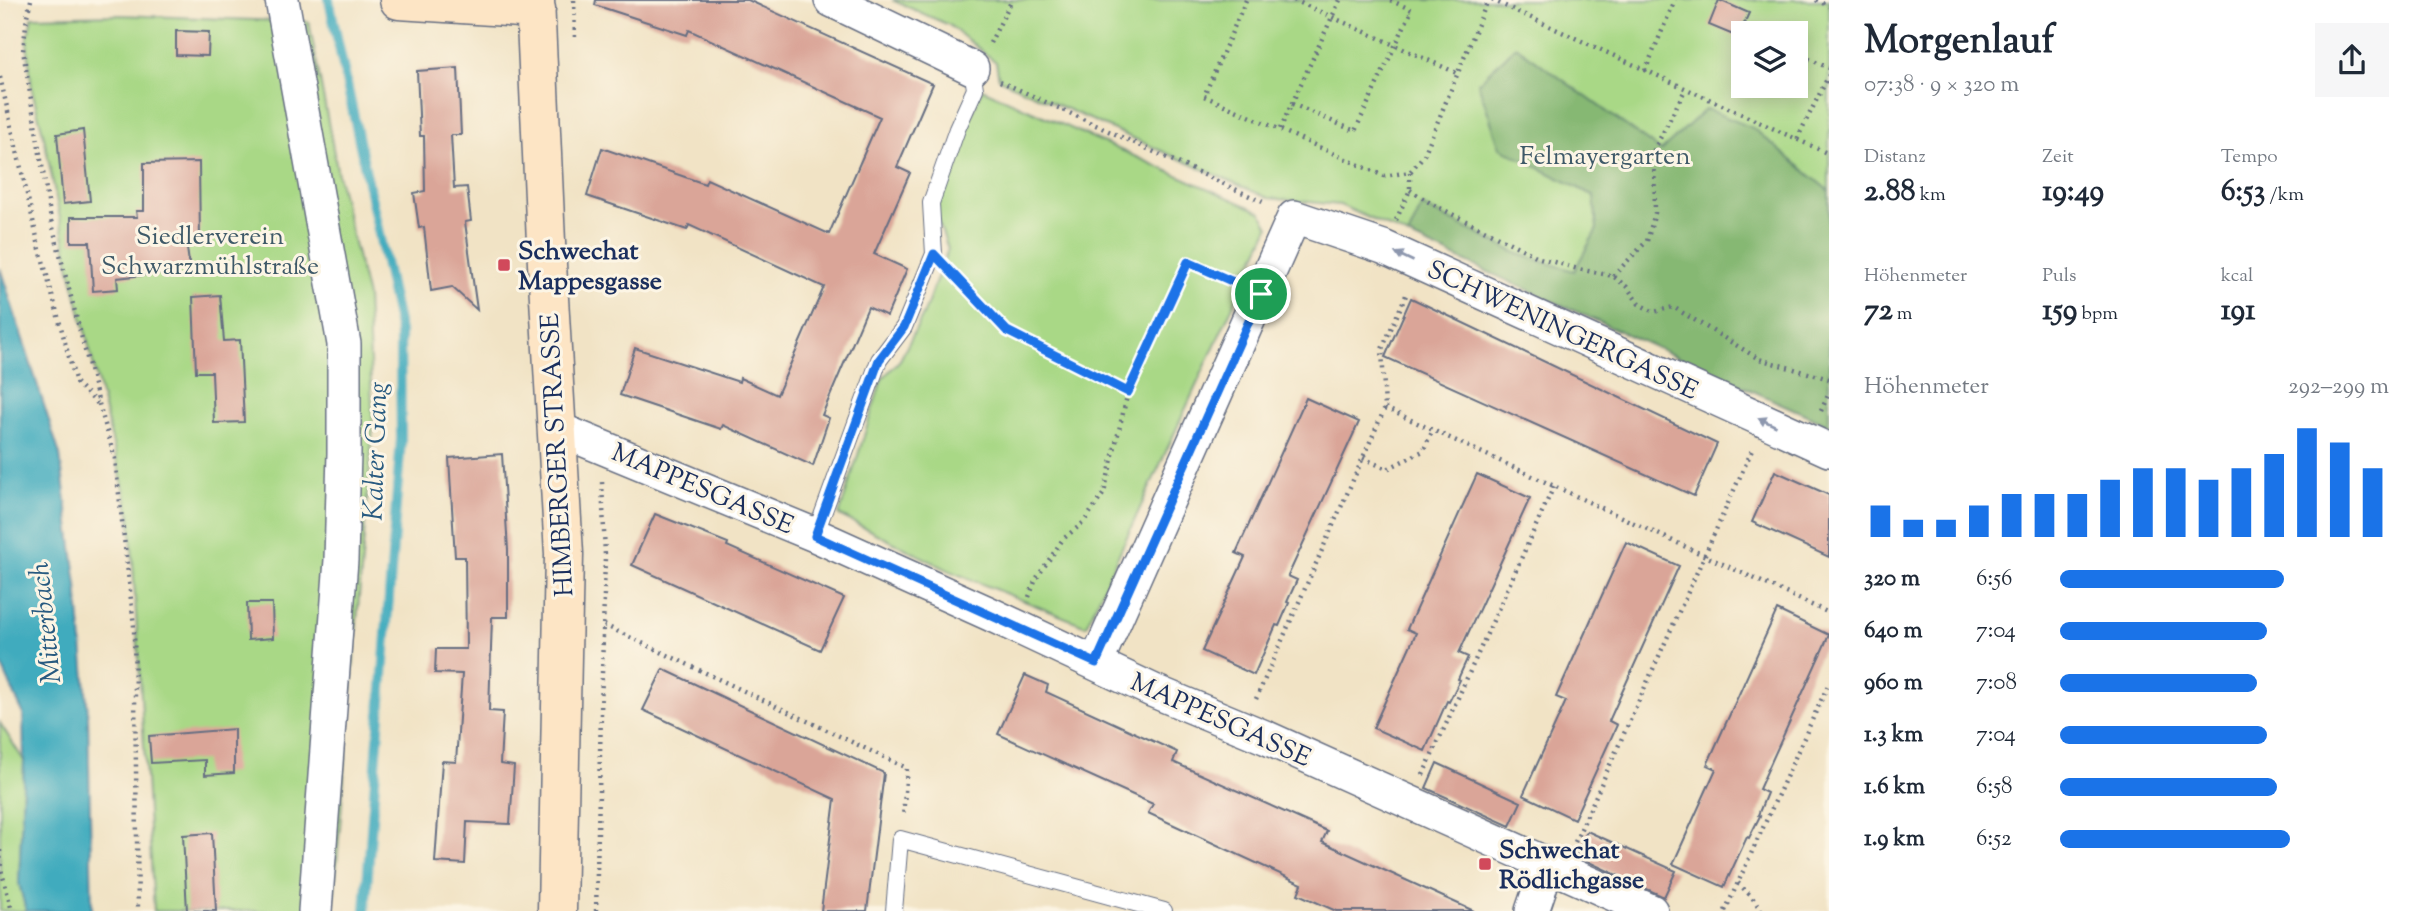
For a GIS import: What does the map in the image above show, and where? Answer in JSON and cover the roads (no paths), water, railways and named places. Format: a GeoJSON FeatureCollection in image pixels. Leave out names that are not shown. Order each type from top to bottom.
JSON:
{"type":"FeatureCollection","features":[{"type":"Feature","properties":{"kind":"main road"},"geometry":{"type":"LineString","coordinates":[[399,0],[535,4]]}},
{"type":"Feature","properties":{"kind":"main road","name":"HIMBERGER STRASSE"},"geometry":{"type":"LineString","coordinates":[[535,4],[564,554],[557,911]]}},
{"type":"Feature","properties":{"kind":"street"},"geometry":{"type":"LineString","coordinates":[[282,0],[344,344],[341,559],[315,911]]}},
{"type":"Feature","properties":{"kind":"street"},"geometry":{"type":"LineString","coordinates":[[831,0],[972,68]]}},
{"type":"Feature","properties":{"kind":"street","name":"SCHWENINGERGASSE"},"geometry":{"type":"LineString","coordinates":[[1096,663],[1294,217],[1383,247],[1829,450]]}},
{"type":"Feature","properties":{"kind":"street","name":"MAPPESGASSE"},"geometry":{"type":"LineString","coordinates":[[558,429],[815,536],[1154,691],[1561,855],[1651,911]]}},
{"type":"Feature","properties":{"kind":"street"},"geometry":{"type":"LineString","coordinates":[[1532,911],[1561,855]]}},
{"type":"Feature","properties":{"kind":"lane"},"geometry":{"type":"LineString","coordinates":[[815,536],[879,360],[904,327],[934,254],[931,203],[957,129],[975,89],[972,68]]}},
{"type":"Feature","properties":{"kind":"lane"},"geometry":{"type":"LineString","coordinates":[[894,911],[900,839],[1164,911]]}},
{"type":"Feature","properties":{"kind":"water","name":"Mitterbach"},"geometry":{"type":"Polygon","coordinates":[[[0,268],[60,455],[77,585],[88,714],[92,911],[26,911],[19,883],[24,761],[23,713],[0,662],[0,268]]]}},
{"type":"Feature","properties":{"kind":"waterway","name":"Kalter Gang"},"geometry":{"type":"LineString","coordinates":[[329,0],[400,332],[401,439],[365,911]]}},
{"type":"Feature","properties":{"kind":"place","name":"Schwechat Mappesgasse"},"geometry":{"type":"Point","coordinates":[504,265]}},
{"type":"Feature","properties":{"kind":"place","name":"Schwechat Rödlichgasse"},"geometry":{"type":"Point","coordinates":[1485,864]}},
{"type":"Feature","properties":{"kind":"park label","name":"Felmayergarten"},"geometry":{"type":"Point","coordinates":[1605,155]}},
{"type":"Feature","properties":{"kind":"park label","name":"Siedlerverein Schwarzmühlstraße"},"geometry":{"type":"Point","coordinates":[210,250]}}]}
